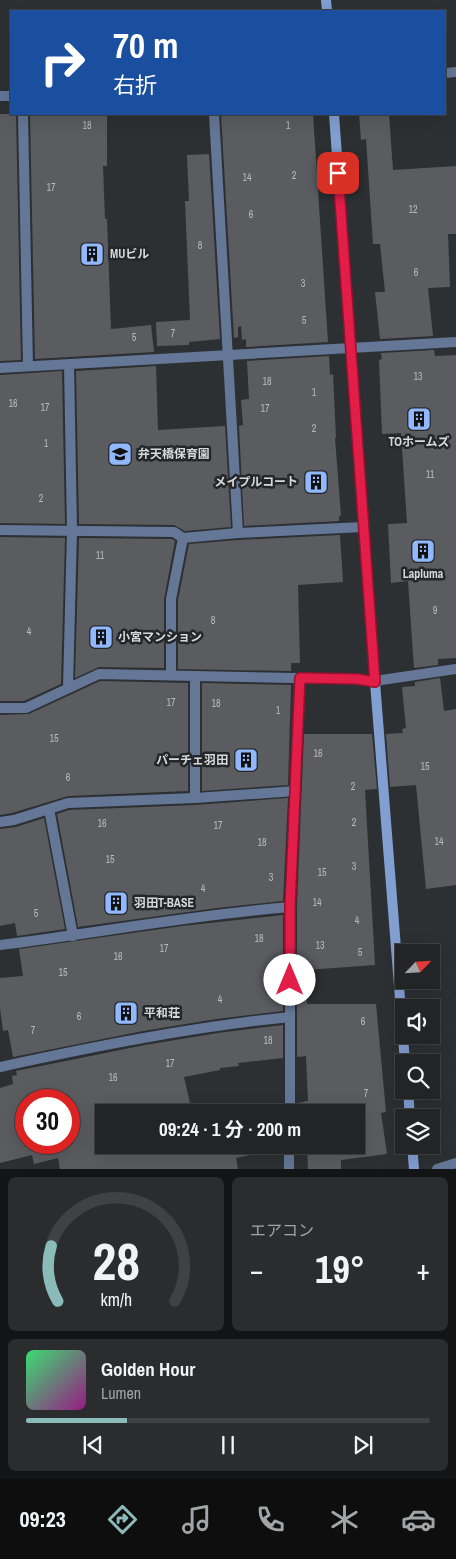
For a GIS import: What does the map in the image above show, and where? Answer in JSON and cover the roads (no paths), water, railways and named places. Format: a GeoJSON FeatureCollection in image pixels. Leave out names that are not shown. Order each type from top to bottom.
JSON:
{"type":"FeatureCollection","features":[{"type":"Feature","properties":{"kind":"street"},"geometry":{"type":"LineString","coordinates":[[23,115],[28,366]]}},
{"type":"Feature","properties":{"kind":"street"},"geometry":{"type":"LineString","coordinates":[[214,115],[238,533]]}},
{"type":"Feature","properties":{"kind":"street"},"geometry":{"type":"LineString","coordinates":[[334,115],[363,527],[404,1054]]}},
{"type":"Feature","properties":{"kind":"street"},"geometry":{"type":"LineString","coordinates":[[0,368],[456,342]]}},
{"type":"Feature","properties":{"kind":"street"},"geometry":{"type":"LineString","coordinates":[[68,688],[72,530],[69,364]]}},
{"type":"Feature","properties":{"kind":"street"},"geometry":{"type":"LineString","coordinates":[[0,530],[174,532],[183,538],[238,533],[363,527]]}},
{"type":"Feature","properties":{"kind":"street"},"geometry":{"type":"LineString","coordinates":[[172,675],[172,599],[183,538]]}},
{"type":"Feature","properties":{"kind":"street"},"geometry":{"type":"LineString","coordinates":[[0,708],[26,708],[99,674],[357,679],[375,682],[456,669]]}},
{"type":"Feature","properties":{"kind":"street"},"geometry":{"type":"LineString","coordinates":[[195,676],[195,798]]}},
{"type":"Feature","properties":{"kind":"street"},"geometry":{"type":"LineString","coordinates":[[290,1104],[290,907],[300,678]]}},
{"type":"Feature","properties":{"kind":"street"},"geometry":{"type":"LineString","coordinates":[[0,822],[14,820],[68,802],[195,798],[296,791]]}},
{"type":"Feature","properties":{"kind":"street"},"geometry":{"type":"LineString","coordinates":[[49,809],[73,936]]}},
{"type":"Feature","properties":{"kind":"street"},"geometry":{"type":"LineString","coordinates":[[0,945],[238,911],[290,907]]}},
{"type":"Feature","properties":{"kind":"street"},"geometry":{"type":"LineString","coordinates":[[0,1067],[112,1044],[242,1022],[290,1017]]}},
{"type":"Feature","properties":{"kind":"street"},"geometry":{"type":"LineString","coordinates":[[289,1169],[290,1154]]}},
{"type":"Feature","properties":{"kind":"street"},"geometry":{"type":"LineString","coordinates":[[413,1154],[414,1169]]}},
{"type":"Feature","properties":{"kind":"street"},"geometry":{"type":"LineString","coordinates":[[438,1169],[456,1163]]}},
{"type":"Feature","properties":{"kind":"place","name":"MUビル"},"geometry":{"type":"Point","coordinates":[92,254]}},
{"type":"Feature","properties":{"kind":"place","name":"TOホームズ"},"geometry":{"type":"Point","coordinates":[419,419]}},
{"type":"Feature","properties":{"kind":"place","name":"弁天橋保育園"},"geometry":{"type":"Point","coordinates":[120,454]}},
{"type":"Feature","properties":{"kind":"place","name":"メイプルコート"},"geometry":{"type":"Point","coordinates":[316,482]}},
{"type":"Feature","properties":{"kind":"place","name":"Lapluma"},"geometry":{"type":"Point","coordinates":[423,551]}},
{"type":"Feature","properties":{"kind":"place","name":"小宮マンション"},"geometry":{"type":"Point","coordinates":[101,637]}},
{"type":"Feature","properties":{"kind":"place","name":"パーチェ羽田"},"geometry":{"type":"Point","coordinates":[246,760]}},
{"type":"Feature","properties":{"kind":"place","name":"羽田T-BASE"},"geometry":{"type":"Point","coordinates":[116,903]}},
{"type":"Feature","properties":{"kind":"place","name":"平和荘"},"geometry":{"type":"Point","coordinates":[126,1013]}}]}
